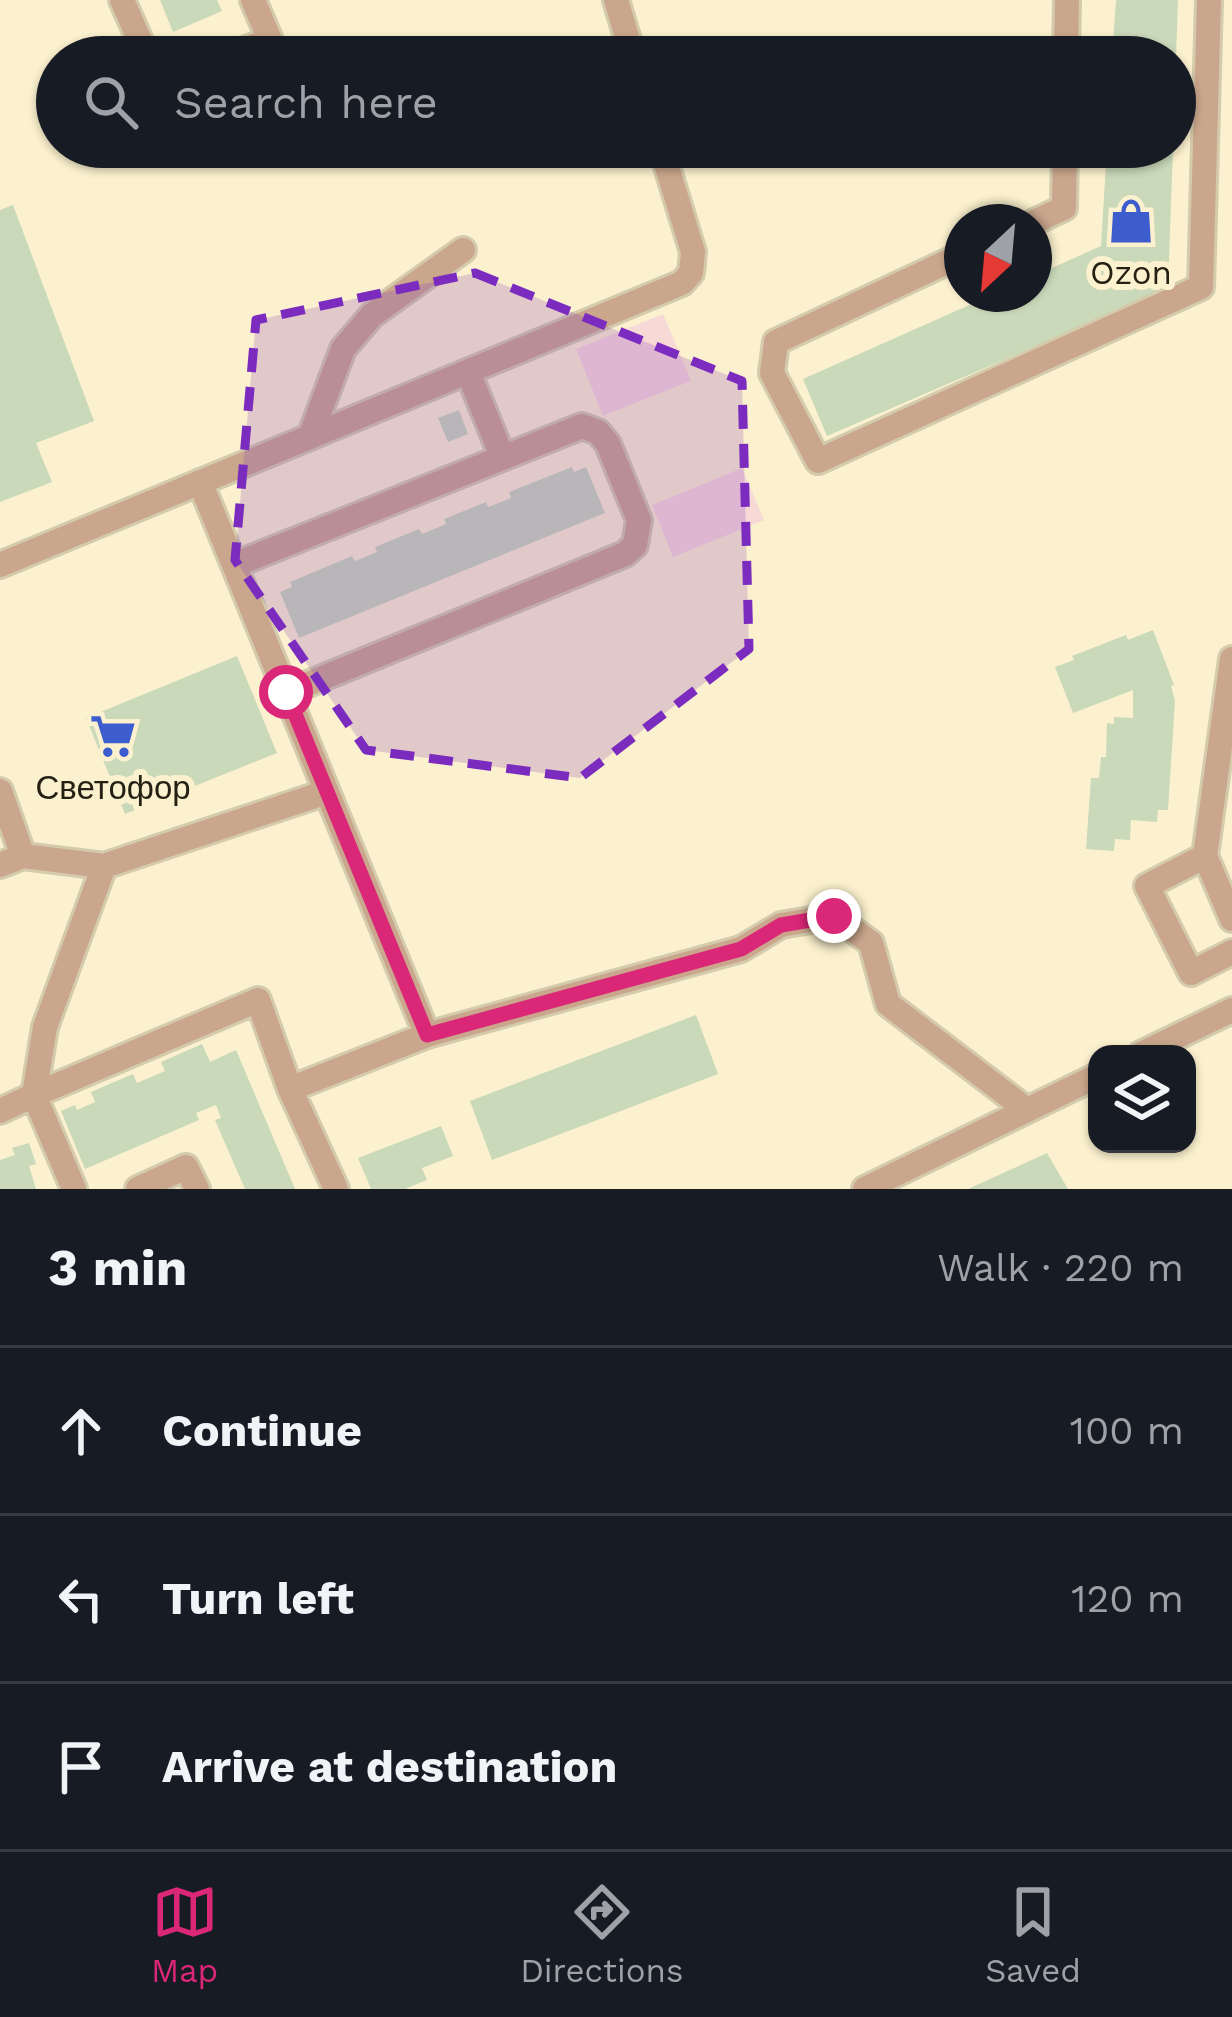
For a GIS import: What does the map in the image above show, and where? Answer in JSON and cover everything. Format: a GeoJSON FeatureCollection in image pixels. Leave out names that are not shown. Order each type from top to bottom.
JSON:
{"type":"FeatureCollection","features":[{"type":"Feature","properties":{"kind":"lane"},"geometry":{"type":"LineString","coordinates":[[122,0],[138,36]]}},
{"type":"Feature","properties":{"kind":"lane"},"geometry":{"type":"LineString","coordinates":[[253,0],[268,36]]}},
{"type":"Feature","properties":{"kind":"lane"},"geometry":{"type":"LineString","coordinates":[[616,0],[627,36]]}},
{"type":"Feature","properties":{"kind":"lane"},"geometry":{"type":"LineString","coordinates":[[1066,36],[1067,0]]}},
{"type":"Feature","properties":{"kind":"lane"},"geometry":{"type":"LineString","coordinates":[[944,263],[776,341],[772,373],[818,461],[1201,287],[1210,0]]}},
{"type":"Feature","properties":{"kind":"lane"},"geometry":{"type":"LineString","coordinates":[[0,565],[682,284],[694,262],[667,168]]}},
{"type":"Feature","properties":{"kind":"lane"},"geometry":{"type":"LineString","coordinates":[[1052,214],[1064,208],[1065,168]]}},
{"type":"Feature","properties":{"kind":"lane"},"geometry":{"type":"LineString","coordinates":[[310,437],[344,349],[371,314],[463,250]]}},
{"type":"Feature","properties":{"kind":"lane"},"geometry":{"type":"LineString","coordinates":[[468,372],[502,456]]}},
{"type":"Feature","properties":{"kind":"lane"},"geometry":{"type":"LineString","coordinates":[[234,565],[582,426],[598,432],[608,445],[639,520],[635,545],[625,554],[286,692]]}},
{"type":"Feature","properties":{"kind":"lane"},"geometry":{"type":"LineString","coordinates":[[200,482],[427,1035]]}},
{"type":"Feature","properties":{"kind":"lane"},"geometry":{"type":"LineString","coordinates":[[1232,659],[1205,856],[1232,919]]}},
{"type":"Feature","properties":{"kind":"lane"},"geometry":{"type":"LineString","coordinates":[[0,791],[12,860],[104,866],[327,792]]}},
{"type":"Feature","properties":{"kind":"lane"},"geometry":{"type":"LineString","coordinates":[[1205,856],[1147,886],[1191,973],[1232,952]]}},
{"type":"Feature","properties":{"kind":"lane"},"geometry":{"type":"LineString","coordinates":[[74,1189],[34,1095],[45,1028],[104,866]]}},
{"type":"Feature","properties":{"kind":"lane"},"geometry":{"type":"LineString","coordinates":[[290,1089],[427,1035],[741,949],[781,925],[834,916],[871,943],[888,1004],[1027,1110]]}},
{"type":"Feature","properties":{"kind":"lane"},"geometry":{"type":"LineString","coordinates":[[0,1111],[258,1000],[290,1089],[336,1189]]}},
{"type":"Feature","properties":{"kind":"lane"},"geometry":{"type":"LineString","coordinates":[[1160,1045],[1232,1010]]}},
{"type":"Feature","properties":{"kind":"lane"},"geometry":{"type":"LineString","coordinates":[[865,1189],[1088,1080]]}},
{"type":"Feature","properties":{"kind":"lane"},"geometry":{"type":"LineString","coordinates":[[139,1189],[186,1167],[197,1189]]}},
{"type":"Feature","properties":{"kind":"highlighted area"},"geometry":{"type":"Polygon","coordinates":[[[475,273],[742,381],[749,649],[580,778],[366,750],[235,560],[256,320],[475,273]]]}},
{"type":"Feature","properties":{"kind":"shaded area"},"geometry":{"type":"Polygon","coordinates":[[[663,314],[691,381],[603,416],[576,349],[663,314]]]}},
{"type":"Feature","properties":{"kind":"shaded area"},"geometry":{"type":"Polygon","coordinates":[[[742,468],[764,520],[673,557],[652,505],[742,468]]]}},
{"type":"Feature","properties":{"kind":"building"},"geometry":{"type":"Polygon","coordinates":[[[160,0],[217,0],[222,11],[173,32],[160,0]]]}},
{"type":"Feature","properties":{"kind":"building"},"geometry":{"type":"Polygon","coordinates":[[[1116,0],[1178,0],[1177,36],[1113,36],[1116,0]]]}},
{"type":"Feature","properties":{"kind":"building"},"geometry":{"type":"Polygon","coordinates":[[[1106,168],[1172,168],[1168,289],[827,436],[803,379],[954,312],[1052,312],[1052,268],[1101,246],[1106,168]]]}},
{"type":"Feature","properties":{"kind":"building"},"geometry":{"type":"Polygon","coordinates":[[[13,205],[94,421],[36,443],[52,482],[0,502],[0,210],[13,205]]]}},
{"type":"Feature","properties":{"kind":"building"},"geometry":{"type":"Polygon","coordinates":[[[459,410],[468,434],[448,442],[438,418],[459,410]]]}},
{"type":"Feature","properties":{"kind":"building"},"geometry":{"type":"Polygon","coordinates":[[[572,467],[574,472],[586,467],[605,513],[299,638],[280,592],[292,587],[290,582],[352,556],[355,561],[377,552],[375,547],[419,529],[422,534],[486,502],[488,507],[511,498],[509,492],[572,467]]]}},
{"type":"Feature","properties":{"kind":"building"},"geometry":{"type":"Polygon","coordinates":[[[1153,630],[1174,685],[1168,810],[1158,810],[1157,822],[1131,820],[1130,840],[1115,839],[1114,851],[1086,849],[1091,778],[1099,778],[1101,757],[1106,757],[1107,723],[1114,724],[1114,717],[1133,718],[1133,690],[1073,713],[1055,667],[1126,635],[1128,640],[1153,630]]]}},
{"type":"Feature","properties":{"kind":"building"},"geometry":{"type":"Polygon","coordinates":[[[237,656],[277,753],[125,814],[86,718],[237,656]]]}},
{"type":"Feature","properties":{"kind":"building"},"geometry":{"type":"Polygon","coordinates":[[[696,1015],[718,1074],[492,1160],[470,1101],[696,1015]]]}},
{"type":"Feature","properties":{"kind":"building"},"geometry":{"type":"Polygon","coordinates":[[[202,1044],[210,1062],[236,1050],[295,1189],[245,1189],[215,1120],[221,1118],[216,1105],[196,1113],[199,1120],[85,1169],[61,1111],[95,1102],[91,1092],[133,1074],[137,1083],[165,1071],[161,1062],[202,1044]]]}},
{"type":"Feature","properties":{"kind":"building"},"geometry":{"type":"Polygon","coordinates":[[[441,1126],[453,1156],[422,1168],[427,1180],[405,1189],[371,1189],[358,1158],[441,1126]]]}},
{"type":"Feature","properties":{"kind":"building"},"geometry":{"type":"Polygon","coordinates":[[[29,1143],[36,1164],[29,1166],[36,1189],[0,1189],[0,1160],[15,1155],[12,1148],[29,1143]]]}},
{"type":"Feature","properties":{"kind":"building"},"geometry":{"type":"Polygon","coordinates":[[[1047,1153],[1068,1189],[968,1189],[1047,1153]]]}},
{"type":"Feature","properties":{"kind":"place","name":"Ozon"},"geometry":{"type":"Point","coordinates":[1131,221]}},
{"type":"Feature","properties":{"kind":"place","name":"Светофор"},"geometry":{"type":"Point","coordinates":[113,736]}},
{"type":"Feature","properties":{"kind":"route"},"geometry":{"type":"LineString","coordinates":[[286,692],[427,1035],[741,949],[781,925],[834,916]]}}]}
